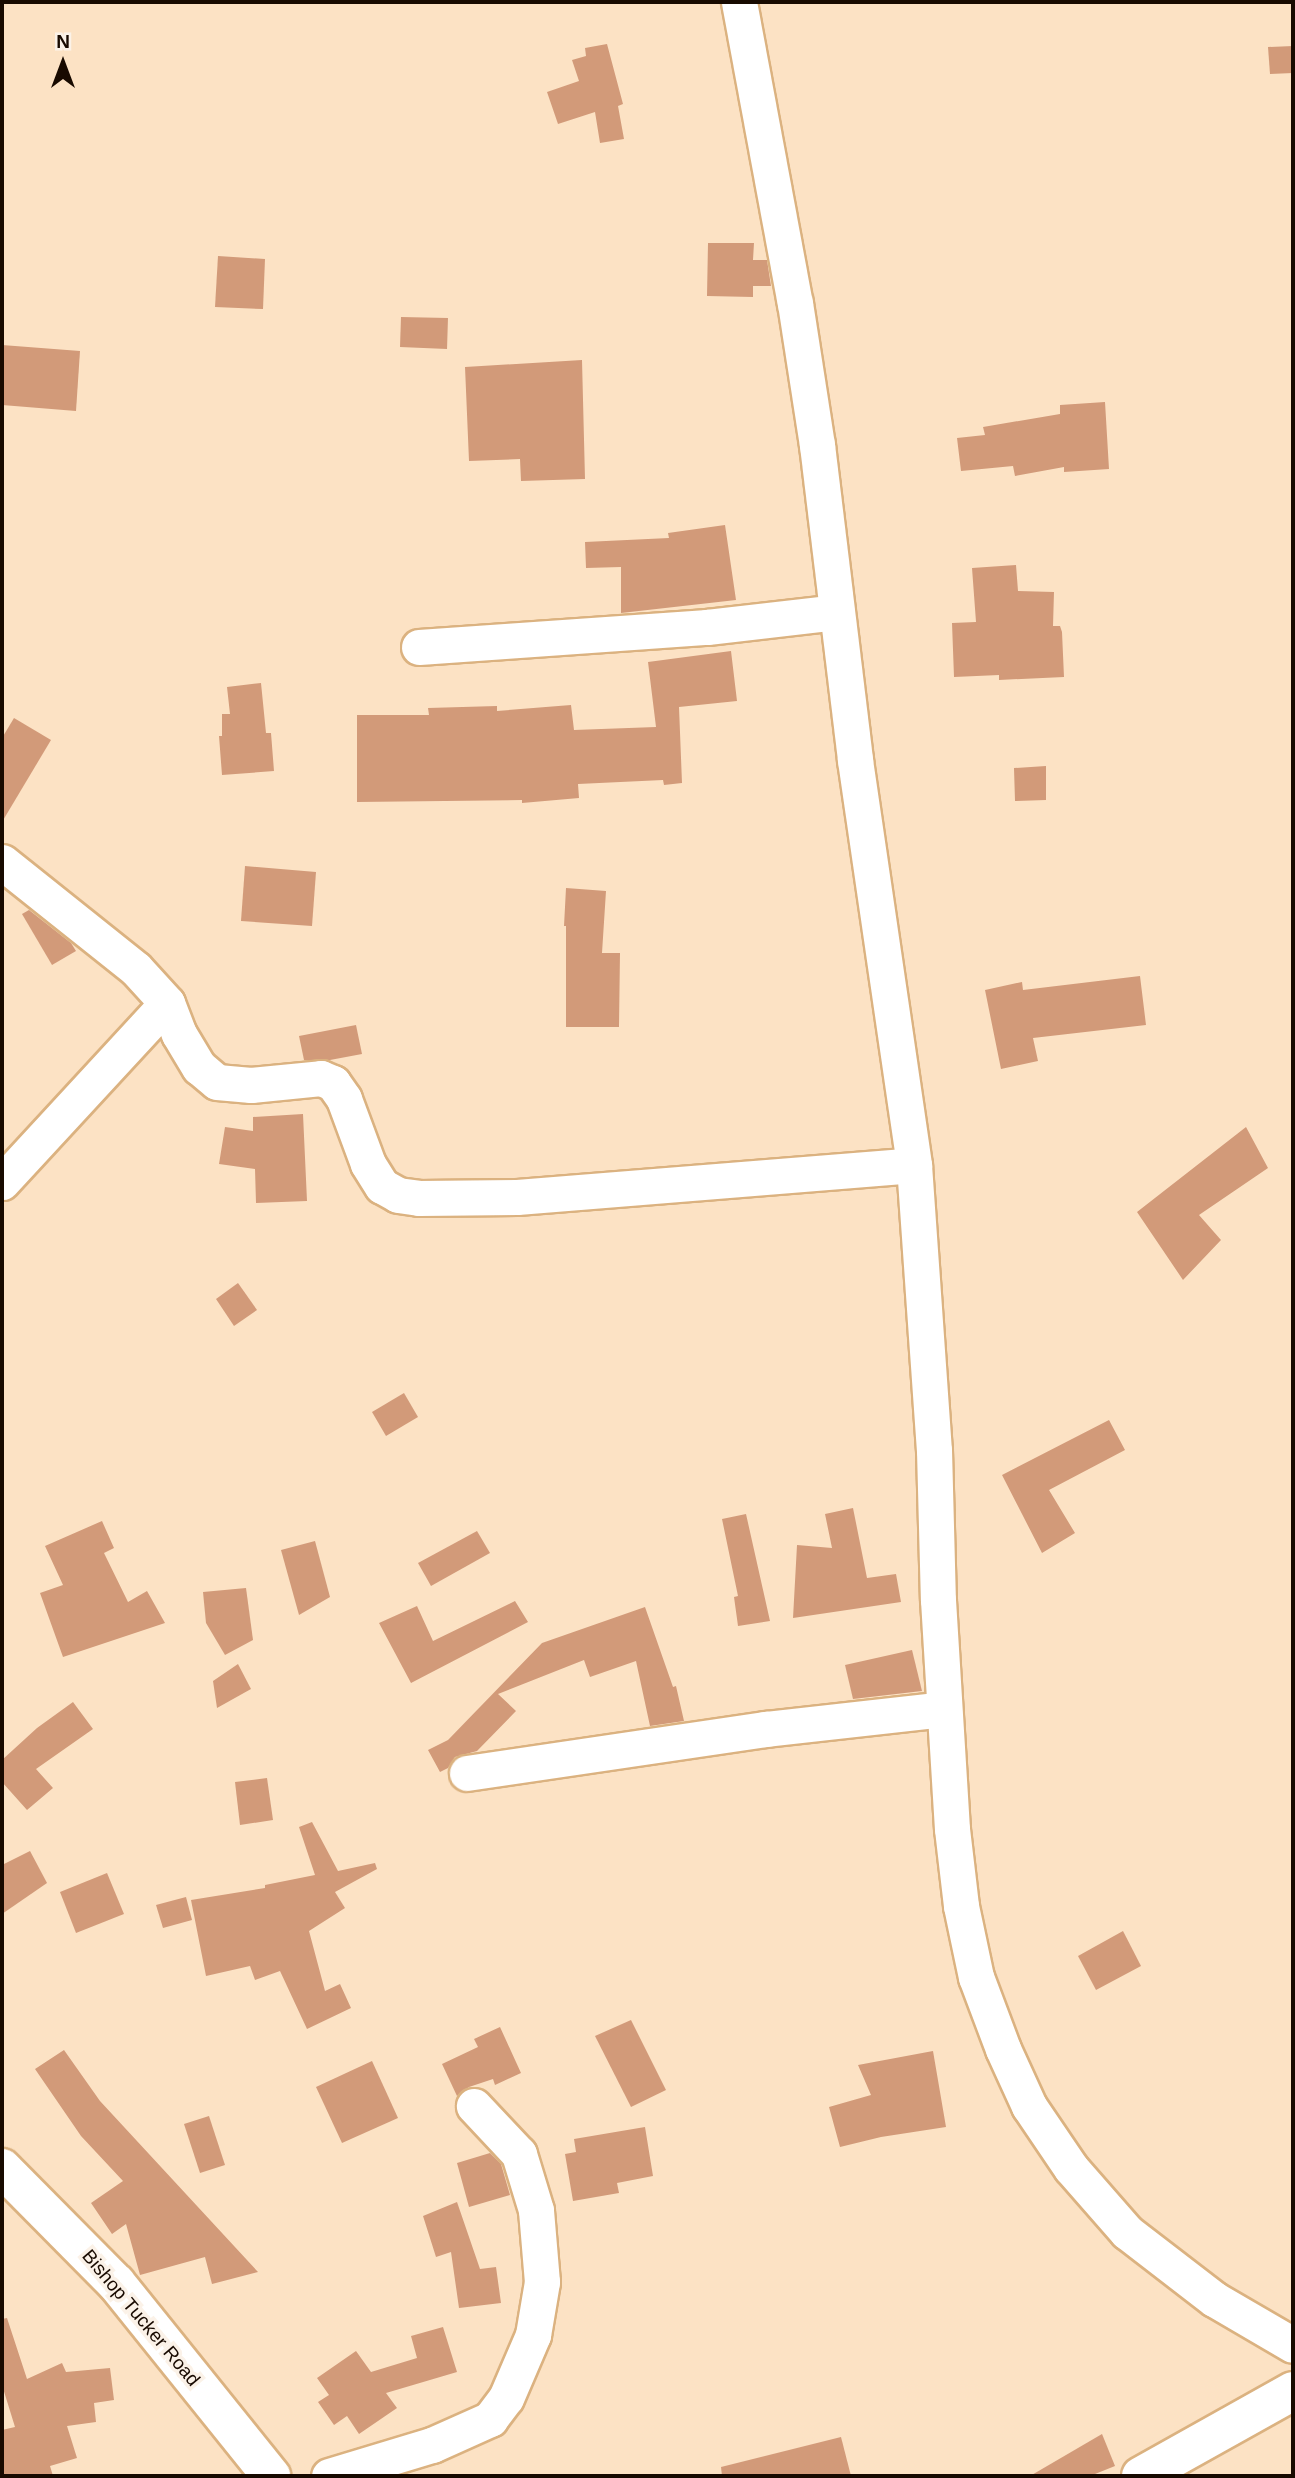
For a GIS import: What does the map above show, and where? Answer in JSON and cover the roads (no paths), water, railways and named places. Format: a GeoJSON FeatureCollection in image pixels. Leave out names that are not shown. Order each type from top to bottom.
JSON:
{"type":"FeatureCollection","features":[{"type":"Feature","properties":{"kind":"main road","name":"Bishop Tucker Road"},"geometry":{"type":"LineString","coordinates":[[2,2168],[116,2283],[271,2476]]}},
{"type":"Feature","properties":{"kind":"main road"},"geometry":{"type":"LineString","coordinates":[[1141,2476],[1293,2391]]}},
{"type":"Feature","properties":{"kind":"street"},"geometry":{"type":"LineString","coordinates":[[739,2],[795,303],[817,445],[836,612],[914,1165],[933,1450],[944,1709],[961,1906],[976,1977],[1003,2049],[1029,2106],[1071,2168],[1127,2232],[1214,2300],[1293,2345]]}},
{"type":"Feature","properties":{"kind":"street"},"geometry":{"type":"LineString","coordinates":[[419,647],[707,627],[836,612]]}},
{"type":"Feature","properties":{"kind":"street"},"geometry":{"type":"LineString","coordinates":[[2,862],[136,969],[167,1003],[179,1034],[199,1068],[217,1082],[251,1085],[321,1078],[333,1083],[344,1099],[368,1164],[382,1186],[398,1195],[419,1198],[517,1197],[914,1165]]}},
{"type":"Feature","properties":{"kind":"street"},"geometry":{"type":"LineString","coordinates":[[2,1182],[167,1003]]}},
{"type":"Feature","properties":{"kind":"street"},"geometry":{"type":"LineString","coordinates":[[467,1773],[738,1733],[944,1709]]}},
{"type":"Feature","properties":{"kind":"street"},"geometry":{"type":"LineString","coordinates":[[328,2476],[432,2445],[490,2419],[506,2398],[533,2335],[542,2282],[536,2210],[519,2154],[474,2106]]}}]}
